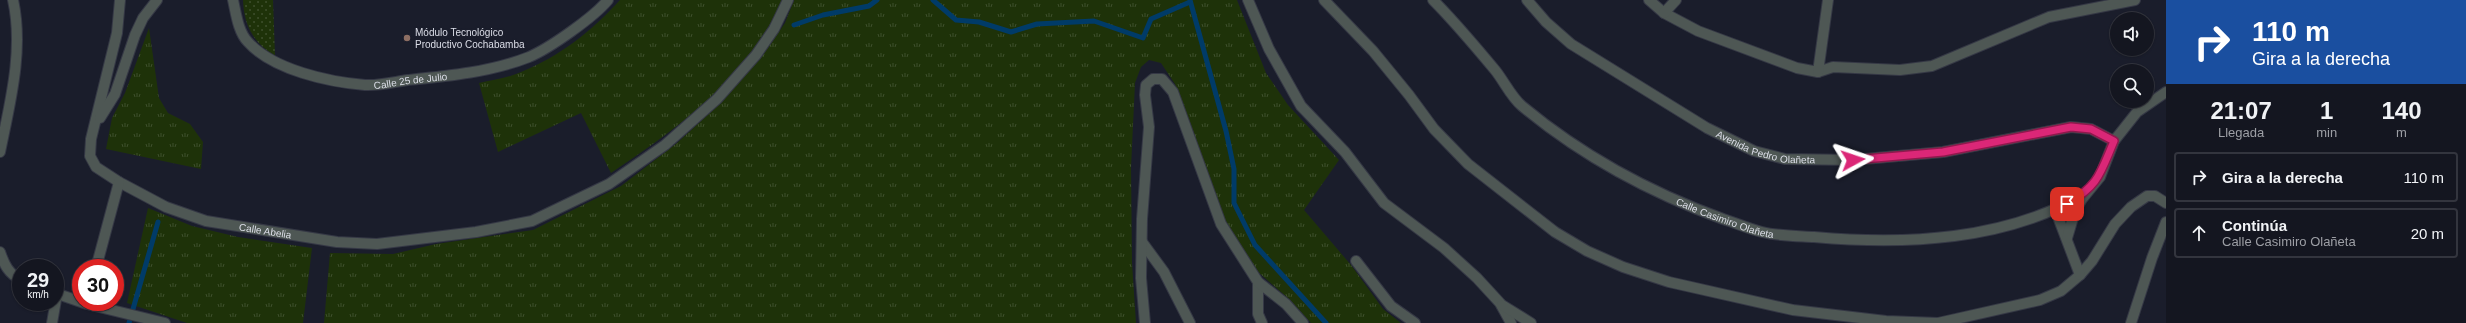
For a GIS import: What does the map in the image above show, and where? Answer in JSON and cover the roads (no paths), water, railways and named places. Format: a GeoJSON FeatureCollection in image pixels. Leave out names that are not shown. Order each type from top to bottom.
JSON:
{"type":"FeatureCollection","features":[{"type":"Feature","properties":{"kind":"street"},"geometry":{"type":"LineString","coordinates":[[0,152],[14,82],[16,39],[12,0]]}},
{"type":"Feature","properties":{"kind":"street","name":"Calle Abelia"},"geometry":{"type":"LineString","coordinates":[[120,0],[117,33],[96,125],[91,139],[90,156],[96,167],[119,182],[166,207],[206,221],[312,239],[377,244],[476,232],[532,221],[609,184],[664,145],[717,99],[756,54],[774,30],[788,0]]}},
{"type":"Feature","properties":{"kind":"street"},"geometry":{"type":"LineString","coordinates":[[96,125],[115,94],[135,35],[143,18],[157,0]]}},
{"type":"Feature","properties":{"kind":"street","name":"Calle 25 de Julio"},"geometry":{"type":"LineString","coordinates":[[233,0],[236,18],[246,41],[262,56],[329,81],[367,85],[476,72],[525,58],[572,30],[608,0]]}},
{"type":"Feature","properties":{"kind":"street"},"geometry":{"type":"LineString","coordinates":[[1248,0],[1269,49],[1301,106],[1344,152],[1384,202],[1444,248],[1500,303],[1530,323]]}},
{"type":"Feature","properties":{"kind":"street"},"geometry":{"type":"LineString","coordinates":[[1324,0],[1373,51],[1409,95],[1434,129],[1468,164],[1555,232],[1587,251],[1623,267],[1669,282],[1793,310],[1886,321],[1938,323],[2040,300],[2061,291],[2080,275],[2092,261],[2115,224],[2131,207],[2147,196],[2155,196],[2166,203]]}},
{"type":"Feature","properties":{"kind":"street","name":"Calle Casimiro Olañeta"},"geometry":{"type":"LineString","coordinates":[[1433,0],[1496,72],[1520,105],[1573,144],[1617,171],[1668,197],[1762,233],[1896,241],[1941,237],[1990,229],[2055,209],[2086,193]]}},
{"type":"Feature","properties":{"kind":"street","name":"Avenida Pedro Olañeta"},"geometry":{"type":"LineString","coordinates":[[1527,0],[1546,22],[1571,44],[1707,128],[1754,151],[1785,159],[1853,160],[1943,152],[2071,127],[2091,129],[2114,141]]}},
{"type":"Feature","properties":{"kind":"street"},"geometry":{"type":"LineString","coordinates":[[1649,0],[1664,13],[1698,32],[1797,68],[1818,72],[1833,67],[1900,70],[1932,66],[2049,17],[2135,0]]}},
{"type":"Feature","properties":{"kind":"street"},"geometry":{"type":"LineString","coordinates":[[1664,13],[1673,0]]}},
{"type":"Feature","properties":{"kind":"street"},"geometry":{"type":"LineString","coordinates":[[1664,13],[1676,0]]}},
{"type":"Feature","properties":{"kind":"street"},"geometry":{"type":"LineString","coordinates":[[1818,72],[1828,0]]}},
{"type":"Feature","properties":{"kind":"street"},"geometry":{"type":"LineString","coordinates":[[1145,323],[1141,278],[1149,127],[1145,95],[1146,86],[1153,79],[1162,79],[1173,92],[1221,224],[1258,282],[1286,304],[1303,323]]}},
{"type":"Feature","properties":{"kind":"street"},"geometry":{"type":"LineString","coordinates":[[2067,238],[2075,211],[2086,193],[2100,177],[2114,141],[2137,112],[2166,92]]}},
{"type":"Feature","properties":{"kind":"street"},"geometry":{"type":"LineString","coordinates":[[98,259],[119,182]]}},
{"type":"Feature","properties":{"kind":"street"},"geometry":{"type":"LineString","coordinates":[[2055,209],[2080,275]]}},
{"type":"Feature","properties":{"kind":"street"},"geometry":{"type":"LineString","coordinates":[[2131,323],[2152,258],[2166,222]]}},
{"type":"Feature","properties":{"kind":"street"},"geometry":{"type":"LineString","coordinates":[[1142,242],[1164,272],[1190,323]]}},
{"type":"Feature","properties":{"kind":"street"},"geometry":{"type":"LineString","coordinates":[[0,252],[12,274]]}},
{"type":"Feature","properties":{"kind":"street"},"geometry":{"type":"LineString","coordinates":[[1356,261],[1391,306],[1416,323]]}},
{"type":"Feature","properties":{"kind":"street"},"geometry":{"type":"LineString","coordinates":[[1258,282],[1258,314],[1262,323]]}},
{"type":"Feature","properties":{"kind":"street"},"geometry":{"type":"LineString","coordinates":[[1500,303],[1511,323]]}},
{"type":"Feature","properties":{"kind":"street"},"geometry":{"type":"LineString","coordinates":[[52,323],[54,311]]}},
{"type":"Feature","properties":{"kind":"street"},"geometry":{"type":"LineString","coordinates":[[118,311],[165,323]]}},
{"type":"Feature","properties":{"kind":"waterway"},"geometry":{"type":"LineString","coordinates":[[794,25],[823,15],[869,6],[877,0]]}},
{"type":"Feature","properties":{"kind":"waterway"},"geometry":{"type":"LineString","coordinates":[[933,0],[956,20],[979,22],[1011,32],[1037,24],[1094,21],[1143,38],[1151,19],[1190,2]]}},
{"type":"Feature","properties":{"kind":"waterway"},"geometry":{"type":"LineString","coordinates":[[1190,0],[1226,131],[1234,169],[1234,203],[1255,245],[1326,323]]}},
{"type":"Feature","properties":{"kind":"waterway"},"geometry":{"type":"LineString","coordinates":[[129,323],[158,222]]}},
{"type":"Feature","properties":{"kind":"place","name":"Módulo Tecnológico Productivo Cochabamba"},"geometry":{"type":"Point","coordinates":[407,38]}}]}
